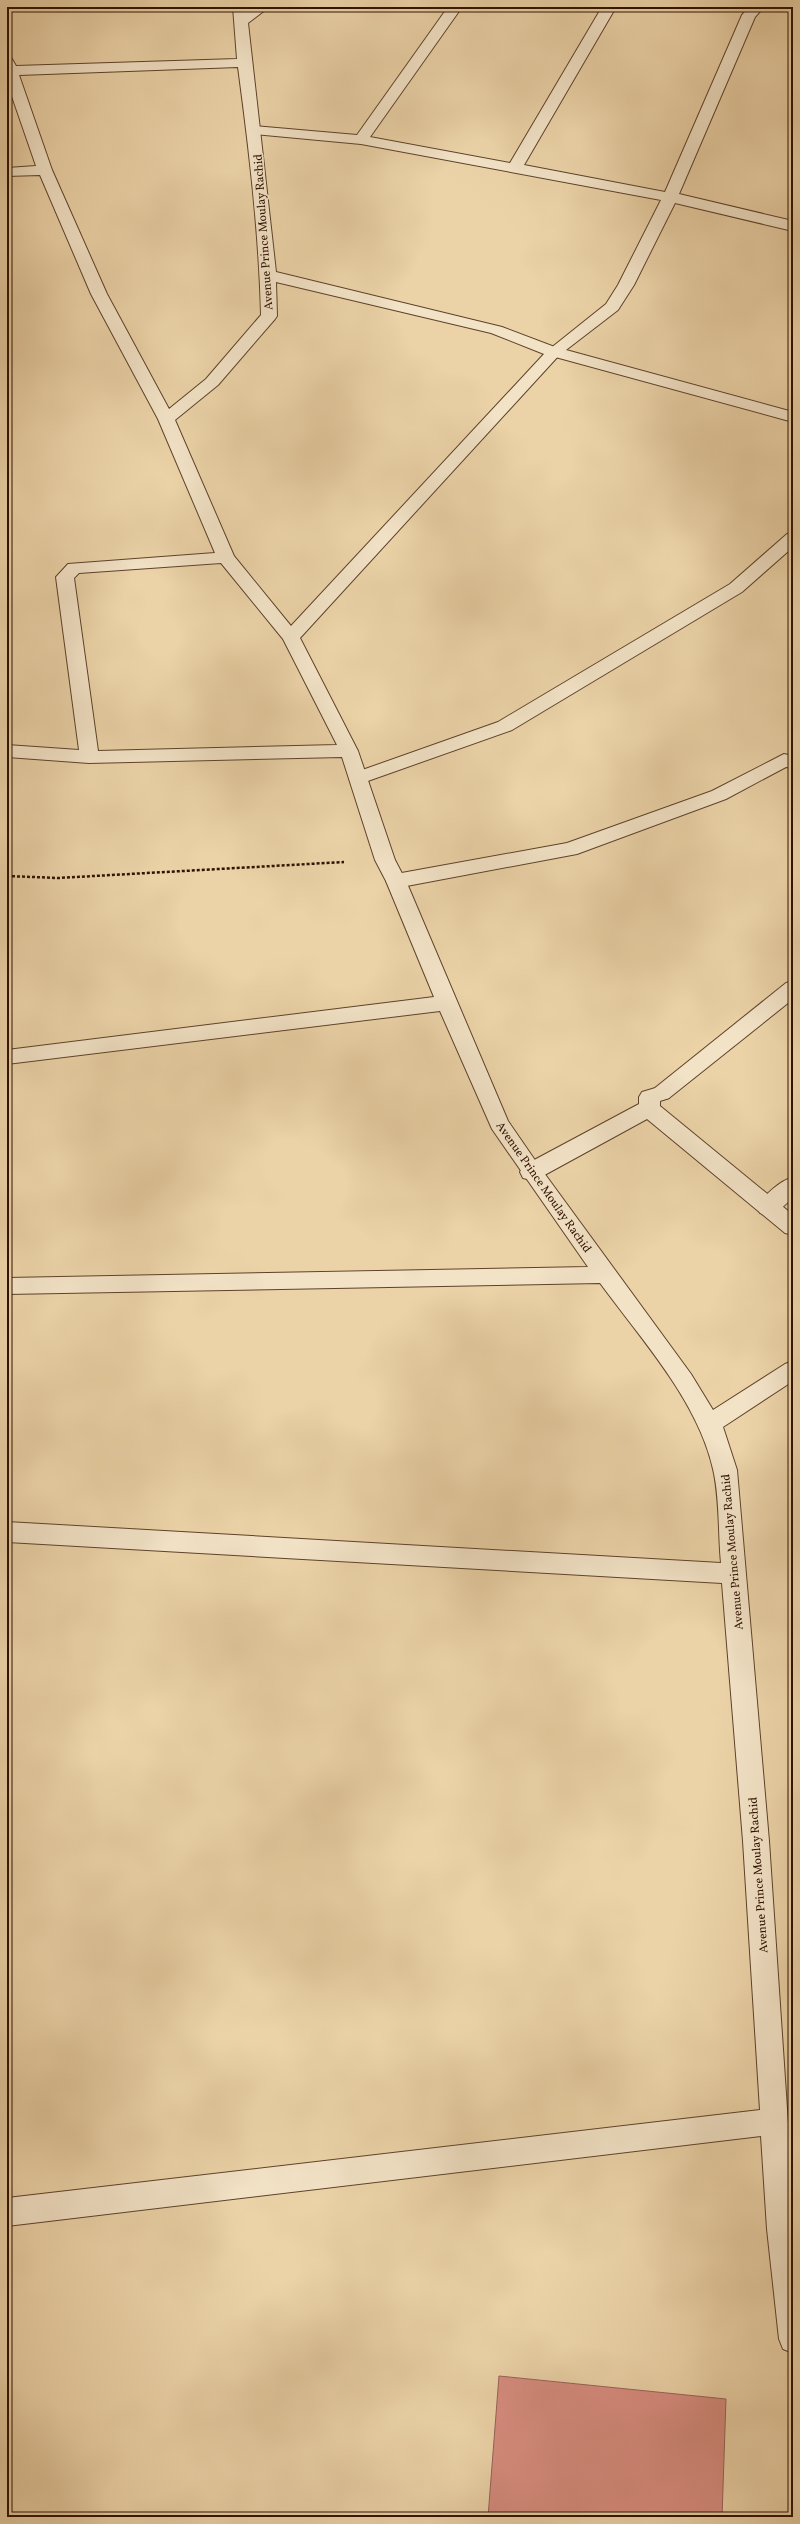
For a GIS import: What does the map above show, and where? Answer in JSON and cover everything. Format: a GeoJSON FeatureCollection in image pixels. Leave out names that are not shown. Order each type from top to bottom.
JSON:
{"type":"FeatureCollection","features":[{"type":"Feature","properties":{"kind":"street","name":"Avenue Prince Moulay Rachid"},"geometry":{"type":"LineString","coordinates":[[262,7],[241,14],[244,63],[254,130],[268,274],[269,316],[212,382],[166,419],[226,557],[291,637],[349,751],[385,860],[396,881],[446,1003],[499,1124],[606,1275],[683,1380],[710,1424],[725,1470],[756,1840],[774,2122],[787,2226],[793,2338]]}},
{"type":"Feature","properties":{"kind":"street"},"geometry":{"type":"LineString","coordinates":[[361,140],[455,7]]}},
{"type":"Feature","properties":{"kind":"street"},"geometry":{"type":"LineString","coordinates":[[514,169],[609,7]]}},
{"type":"Feature","properties":{"kind":"street"},"geometry":{"type":"LineString","coordinates":[[291,637],[554,352],[612,307],[626,285],[670,197],[749,15],[756,7]]}},
{"type":"Feature","properties":{"kind":"street"},"geometry":{"type":"LineString","coordinates":[[166,419],[98,294],[46,170],[8,68],[244,63]]}},
{"type":"Feature","properties":{"kind":"street"},"geometry":{"type":"LineString","coordinates":[[254,130],[361,140],[670,197],[793,226]]}},
{"type":"Feature","properties":{"kind":"street"},"geometry":{"type":"LineString","coordinates":[[7,172],[46,170]]}},
{"type":"Feature","properties":{"kind":"street"},"geometry":{"type":"LineString","coordinates":[[268,274],[496,330],[554,352],[793,417]]}},
{"type":"Feature","properties":{"kind":"street"},"geometry":{"type":"LineString","coordinates":[[358,778],[506,726],[736,588],[793,538]]}},
{"type":"Feature","properties":{"kind":"street"},"geometry":{"type":"LineString","coordinates":[[89,758],[65,577],[74,568],[226,557]]}},
{"type":"Feature","properties":{"kind":"street"},"geometry":{"type":"LineString","coordinates":[[7,751],[89,758],[349,751]]}},
{"type":"Feature","properties":{"kind":"street"},"geometry":{"type":"LineString","coordinates":[[396,881],[570,849],[719,795],[784,760],[793,762]]}},
{"type":"Feature","properties":{"kind":"street"},"geometry":{"type":"LineString","coordinates":[[532,1172],[656,1101],[793,988]]}},
{"type":"Feature","properties":{"kind":"street"},"geometry":{"type":"LineString","coordinates":[[7,1057],[446,1003]]}},
{"type":"Feature","properties":{"kind":"street"},"geometry":{"type":"LineString","coordinates":[[656,1101],[657,1116],[793,1226]]}},
{"type":"Feature","properties":{"kind":"street"},"geometry":{"type":"LineString","coordinates":[[768,1207],[793,1185]]}},
{"type":"Feature","properties":{"kind":"street"},"geometry":{"type":"LineString","coordinates":[[7,1286],[606,1275]]}},
{"type":"Feature","properties":{"kind":"street"},"geometry":{"type":"LineString","coordinates":[[710,1424],[793,1370]]}},
{"type":"Feature","properties":{"kind":"street"},"geometry":{"type":"LineString","coordinates":[[7,1532],[734,1574]]}},
{"type":"Feature","properties":{"kind":"street"},"geometry":{"type":"LineString","coordinates":[[7,2212],[774,2122]]}},
{"type":"Feature","properties":{"kind":"path"},"geometry":{"type":"LineString","coordinates":[[7,876],[58,878],[385,860]]}},
{"type":"Feature","properties":{"kind":"building"},"geometry":{"type":"Polygon","coordinates":[[[499,2376],[726,2399],[722,2517],[488,2517],[499,2376]]]}}]}
